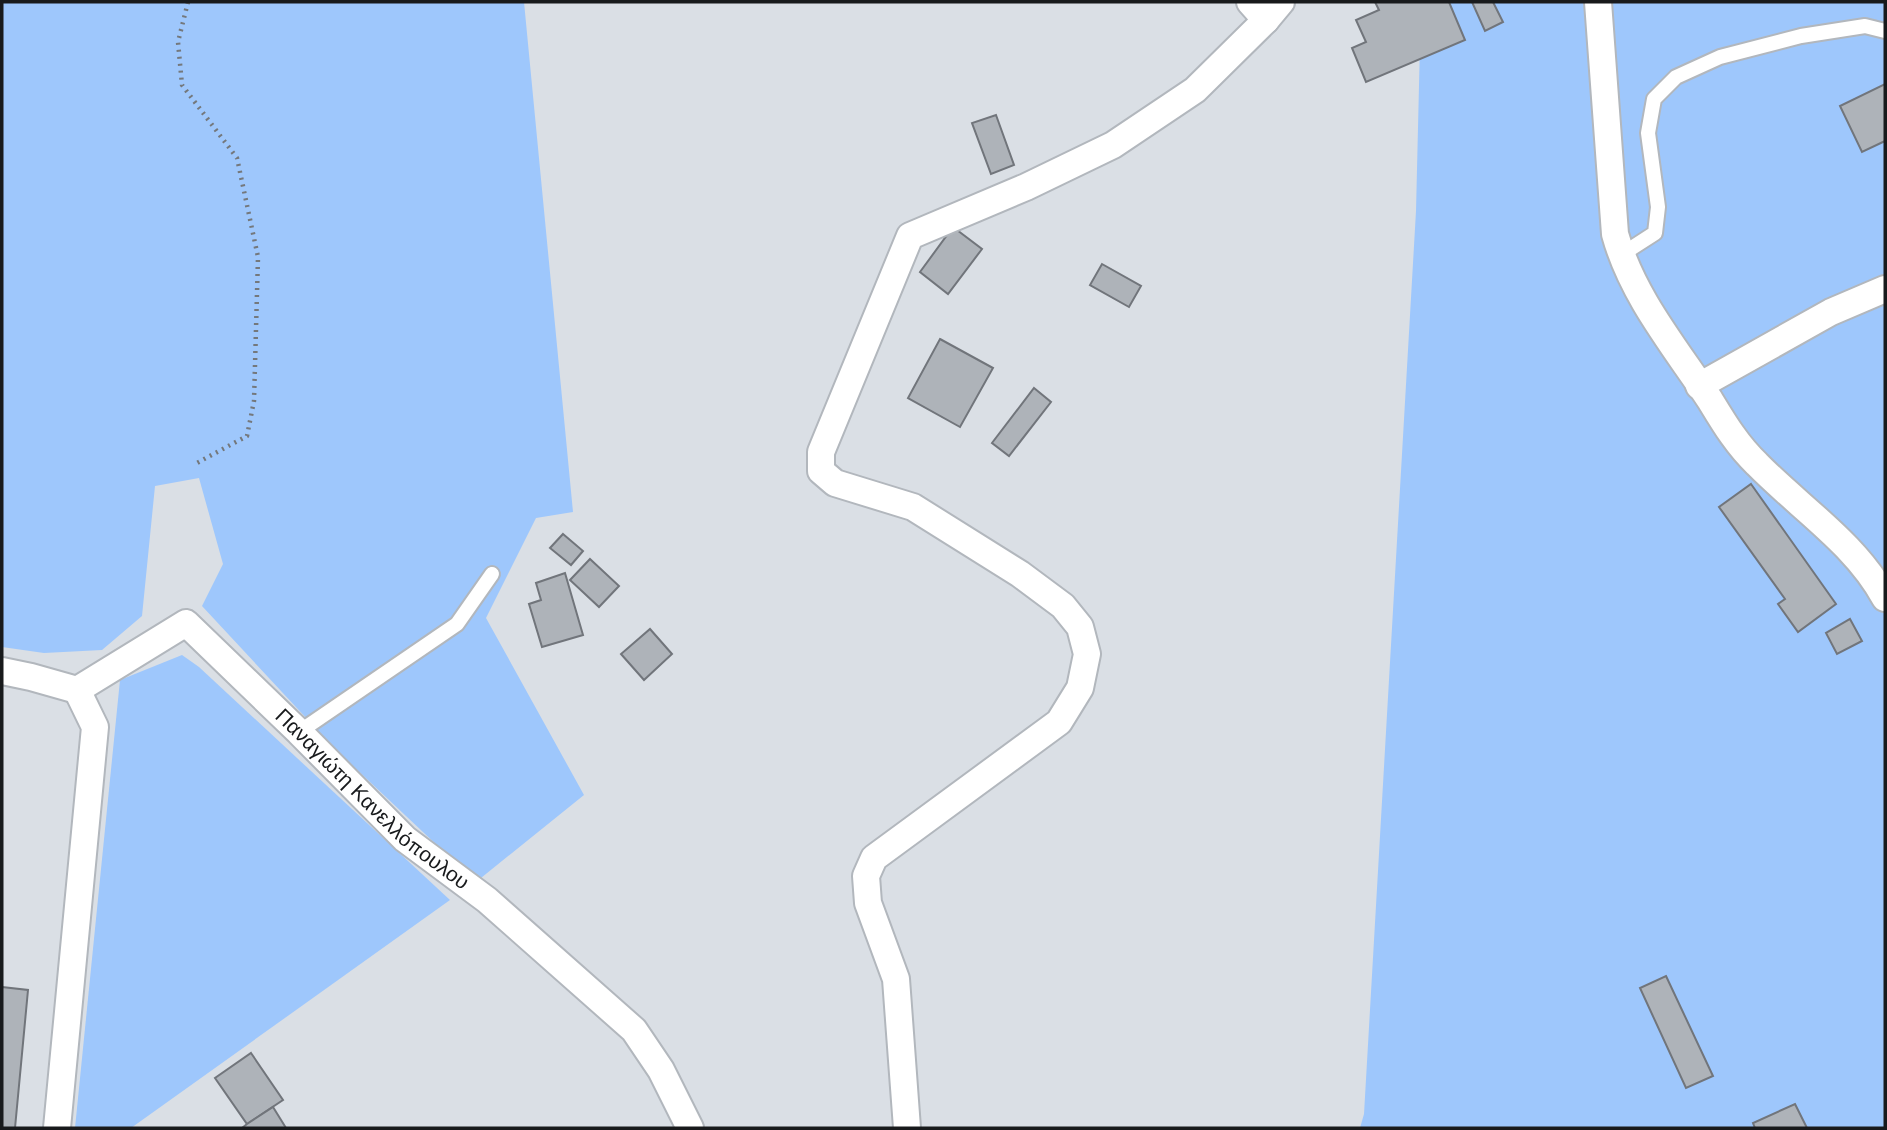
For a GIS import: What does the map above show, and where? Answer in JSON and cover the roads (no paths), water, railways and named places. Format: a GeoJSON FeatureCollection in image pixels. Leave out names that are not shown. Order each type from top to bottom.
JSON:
{"type":"FeatureCollection","features":[{"type":"Feature","properties":{"kind":"street"},"geometry":{"type":"LineString","coordinates":[[1598,2],[1615,234],[1621,255],[1650,312],[1740,446],[1855,556],[1872,576],[1885,598]]}},
{"type":"Feature","properties":{"kind":"street"},"geometry":{"type":"LineString","coordinates":[[907,1128],[896,979],[869,903],[866,876],[874,858],[1059,722],[1080,688],[1087,654],[1080,626],[1063,606],[1020,574],[913,507],[835,483],[821,471],[821,452],[910,236],[1026,187],[1113,145],[1195,90],[1265,8]]}},
{"type":"Feature","properties":{"kind":"street"},"geometry":{"type":"LineString","coordinates":[[1699,386],[1831,312],[1885,289]]}},
{"type":"Feature","properties":{"kind":"street","name":"Παναγιώτη Κανελλόπουλου"},"geometry":{"type":"LineString","coordinates":[[77,690],[186,623],[299,732],[404,839],[487,900],[634,1030],[661,1070],[690,1128]]}},
{"type":"Feature","properties":{"kind":"street"},"geometry":{"type":"LineString","coordinates":[[2,671],[77,690],[95,727],[57,1128]]}},
{"type":"Feature","properties":{"kind":"lane"},"geometry":{"type":"LineString","coordinates":[[1621,255],[1655,233],[1658,207],[1648,133],[1654,99],[1676,77],[1720,57],[1801,36],[1865,26],[1885,31]]}},
{"type":"Feature","properties":{"kind":"lane"},"geometry":{"type":"LineString","coordinates":[[299,732],[457,624],[492,574]]}}]}
